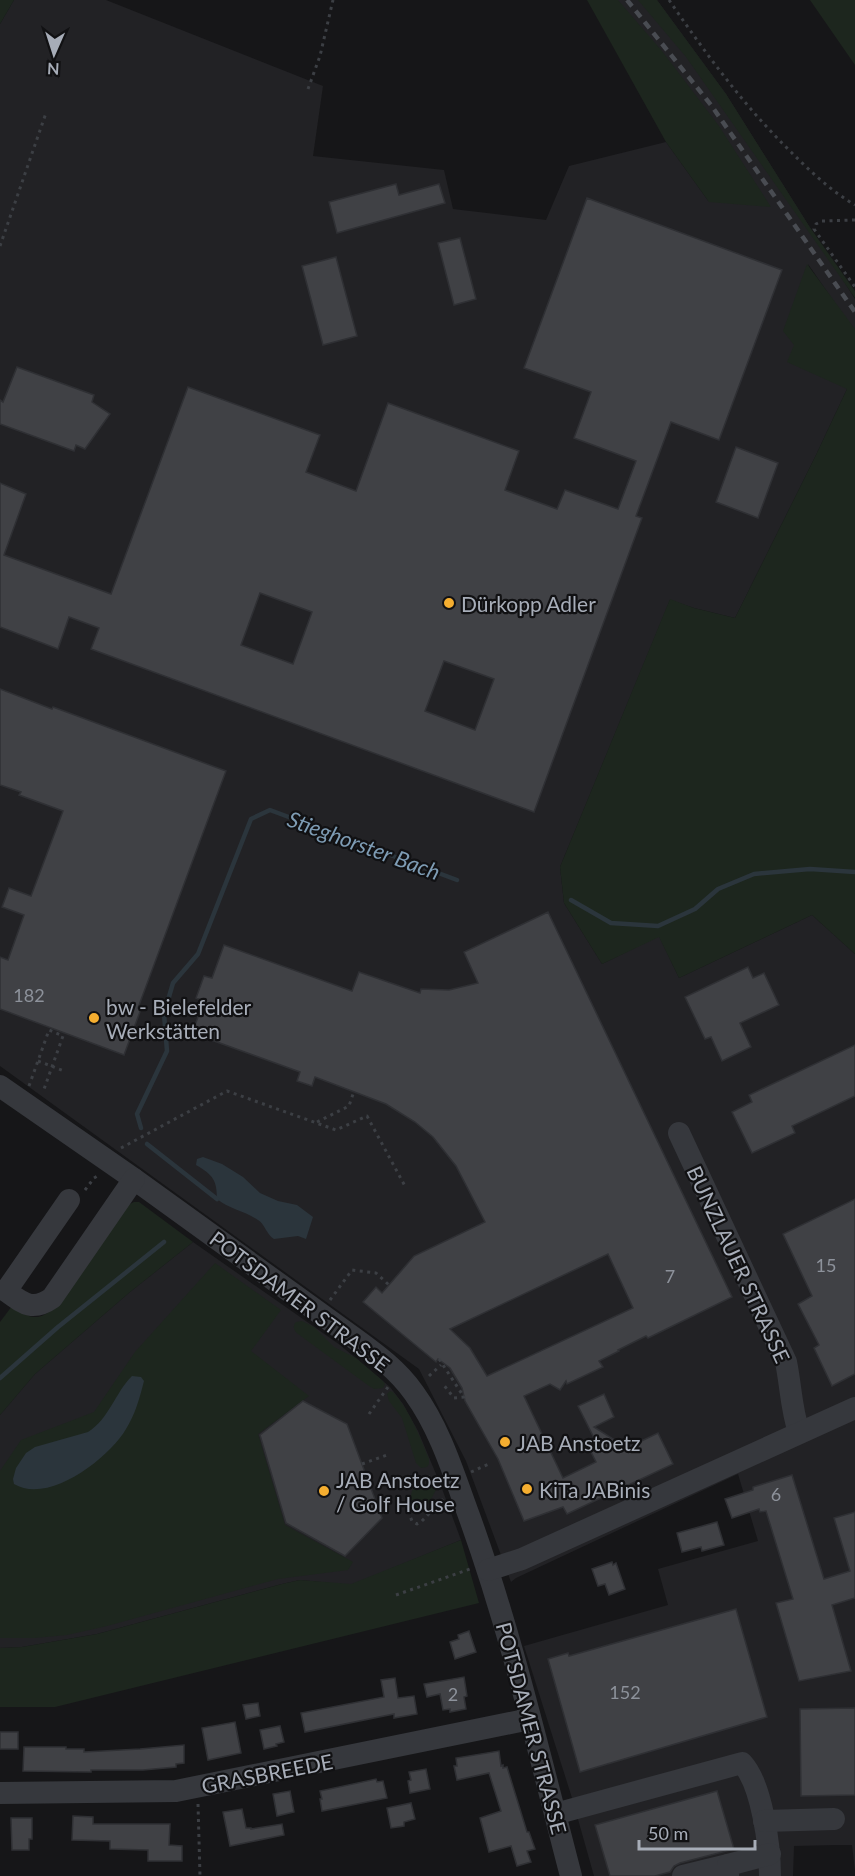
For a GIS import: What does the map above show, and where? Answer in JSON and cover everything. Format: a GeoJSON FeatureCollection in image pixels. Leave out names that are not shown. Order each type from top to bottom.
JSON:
{"type":"FeatureCollection","features":[{"type":"Feature","properties":{"kind":"street","name":"POTSDAMER STRASSE"},"geometry":{"type":"LineString","coordinates":[[0,1086],[114,1156],[134,1179],[384,1361],[399,1374],[414,1393],[430,1418],[456,1478],[487,1567],[571,1876]]}},
{"type":"Feature","properties":{"kind":"street","name":"BUNZLAUER STRASSE"},"geometry":{"type":"LineString","coordinates":[[678,1133],[786,1362],[793,1416],[799,1432]]}},
{"type":"Feature","properties":{"kind":"street"},"geometry":{"type":"LineString","coordinates":[[69,1200],[2,1292],[24,1304],[34,1306],[43,1304],[52,1298],[134,1179]]}},
{"type":"Feature","properties":{"kind":"street"},"geometry":{"type":"LineString","coordinates":[[487,1567],[522,1559],[544,1550],[855,1408]]}},
{"type":"Feature","properties":{"kind":"street","name":"GRASBREEDE"},"geometry":{"type":"LineString","coordinates":[[0,1793],[158,1792],[196,1787],[530,1719]]}},
{"type":"Feature","properties":{"kind":"street"},"geometry":{"type":"LineString","coordinates":[[555,1814],[742,1763],[749,1771],[764,1821],[770,1865],[683,1876]]}},
{"type":"Feature","properties":{"kind":"street"},"geometry":{"type":"LineString","coordinates":[[764,1821],[834,1819]]}},
{"type":"Feature","properties":{"kind":"path"},"geometry":{"type":"LineString","coordinates":[[308,89],[320,56],[333,0]]}},
{"type":"Feature","properties":{"kind":"path"},"geometry":{"type":"LineString","coordinates":[[669,0],[732,86],[764,124],[806,167],[855,205]]}},
{"type":"Feature","properties":{"kind":"path"},"geometry":{"type":"LineString","coordinates":[[0,246],[46,112]]}},
{"type":"Feature","properties":{"kind":"path"},"geometry":{"type":"LineString","coordinates":[[855,220],[822,221],[816,224],[814,229],[855,287]]}},
{"type":"Feature","properties":{"kind":"path"},"geometry":{"type":"LineString","coordinates":[[28,1088],[49,1030],[57,1032],[63,1036],[41,1097]]}},
{"type":"Feature","properties":{"kind":"path"},"geometry":{"type":"LineString","coordinates":[[38,1061],[64,1071]]}},
{"type":"Feature","properties":{"kind":"path"},"geometry":{"type":"LineString","coordinates":[[69,1200],[80,1197],[114,1156],[227,1091],[336,1130],[367,1116],[406,1188]]}},
{"type":"Feature","properties":{"kind":"path"},"geometry":{"type":"LineString","coordinates":[[316,1123],[349,1107],[354,1091]]}},
{"type":"Feature","properties":{"kind":"path"},"geometry":{"type":"LineString","coordinates":[[329,1301],[352,1270],[376,1273],[389,1285]]}},
{"type":"Feature","properties":{"kind":"path"},"geometry":{"type":"LineString","coordinates":[[439,1359],[464,1397],[454,1398],[443,1384]]}},
{"type":"Feature","properties":{"kind":"path"},"geometry":{"type":"LineString","coordinates":[[429,1376],[442,1365]]}},
{"type":"Feature","properties":{"kind":"path"},"geometry":{"type":"LineString","coordinates":[[369,1414],[399,1374]]}},
{"type":"Feature","properties":{"kind":"path"},"geometry":{"type":"LineString","coordinates":[[362,1464],[387,1455]]}},
{"type":"Feature","properties":{"kind":"path"},"geometry":{"type":"LineString","coordinates":[[399,1488],[428,1477],[456,1478]]}},
{"type":"Feature","properties":{"kind":"path"},"geometry":{"type":"LineString","coordinates":[[405,1504],[414,1523],[421,1522],[442,1500],[456,1478]]}},
{"type":"Feature","properties":{"kind":"path"},"geometry":{"type":"LineString","coordinates":[[396,1594],[487,1567]]}},
{"type":"Feature","properties":{"kind":"path"},"geometry":{"type":"LineString","coordinates":[[196,1787],[200,1876]]}},
{"type":"Feature","properties":{"kind":"shaded area"},"geometry":{"type":"Polygon","coordinates":[[[0,0],[14,0],[0,24],[0,0]]]}},
{"type":"Feature","properties":{"kind":"shaded area"},"geometry":{"type":"Polygon","coordinates":[[[14,0],[106,0],[323,86],[313,156],[444,170],[453,209],[546,220],[569,166],[666,142],[709,202],[593,0],[657,0],[726,94],[855,299],[855,332],[808,264],[847,389],[735,618],[670,600],[560,867],[564,903],[602,964],[659,936],[679,978],[812,915],[855,954],[855,1871],[852,1845],[836,1845],[794,1846],[793,1876],[594,1876],[524,1646],[668,1605],[658,1569],[758,1541],[738,1474],[511,1582],[466,1461],[419,1369],[0,1066],[0,24],[14,0]]]}},
{"type":"Feature","properties":{"kind":"shaded area"},"geometry":{"type":"Polygon","coordinates":[[[587,0],[618,0],[662,51],[719,126],[771,207],[709,202],[666,142],[587,0]]]}},
{"type":"Feature","properties":{"kind":"shaded area"},"geometry":{"type":"Polygon","coordinates":[[[638,0],[657,0],[726,94],[809,226],[855,291],[855,298],[686,57],[638,0]]]}},
{"type":"Feature","properties":{"kind":"shaded area"},"geometry":{"type":"Polygon","coordinates":[[[810,0],[855,0],[855,65],[810,0]]]}},
{"type":"Feature","properties":{"kind":"shaded area"},"geometry":{"type":"Polygon","coordinates":[[[807,264],[855,329],[855,954],[812,915],[679,978],[659,937],[602,964],[564,903],[560,867],[670,599],[694,608],[735,618],[847,389],[787,362],[794,345],[783,331],[807,264]]]}},
{"type":"Feature","properties":{"kind":"shaded area"},"geometry":{"type":"Polygon","coordinates":[[[203,1157],[222,1164],[243,1177],[260,1193],[278,1201],[297,1205],[313,1217],[306,1239],[298,1236],[274,1239],[258,1220],[217,1199],[213,1179],[196,1165],[197,1159],[203,1157]]]}},
{"type":"Feature","properties":{"kind":"shaded area"},"geometry":{"type":"Polygon","coordinates":[[[139,1202],[193,1242],[130,1292],[35,1374],[0,1415],[0,1322],[12,1306],[26,1315],[35,1317],[45,1315],[50,1311],[128,1205],[139,1202]]]}},
{"type":"Feature","properties":{"kind":"shaded area"},"geometry":{"type":"Polygon","coordinates":[[[193,1242],[340,1345],[390,1387],[403,1404],[418,1431],[461,1540],[351,1585],[300,1580],[97,1634],[22,1647],[0,1648],[0,1415],[35,1374],[130,1292],[193,1242]]]}},
{"type":"Feature","properties":{"kind":"shaded area"},"geometry":{"type":"Polygon","coordinates":[[[215,1263],[281,1310],[251,1351],[309,1396],[258,1434],[285,1525],[353,1562],[348,1570],[278,1579],[67,1635],[0,1638],[0,1471],[21,1440],[94,1412],[135,1352],[215,1263]]]}},
{"type":"Feature","properties":{"kind":"shaded area"},"geometry":{"type":"Polygon","coordinates":[[[302,1321],[314,1327],[334,1347],[356,1358],[383,1381],[385,1384],[383,1388],[374,1389],[369,1386],[298,1334],[294,1325],[302,1321]]]}},
{"type":"Feature","properties":{"kind":"shaded area"},"geometry":{"type":"Polygon","coordinates":[[[132,1376],[141,1377],[144,1381],[137,1406],[126,1429],[106,1453],[77,1475],[60,1483],[44,1488],[28,1489],[14,1484],[16,1468],[26,1453],[35,1447],[88,1432],[95,1427],[132,1376]]]}},
{"type":"Feature","properties":{"kind":"shaded area"},"geometry":{"type":"Polygon","coordinates":[[[390,1391],[399,1399],[414,1424],[429,1459],[427,1467],[421,1468],[416,1463],[402,1418],[389,1401],[387,1394],[390,1391]]]}},
{"type":"Feature","properties":{"kind":"shaded area"},"geometry":{"type":"Polygon","coordinates":[[[427,1485],[438,1486],[429,1503],[420,1510],[412,1509],[409,1502],[413,1488],[427,1485]]]}},
{"type":"Feature","properties":{"kind":"shaded area"},"geometry":{"type":"Polygon","coordinates":[[[461,1540],[479,1603],[55,1707],[0,1707],[0,1648],[22,1647],[97,1634],[300,1580],[351,1584],[461,1540]]]}},
{"type":"Feature","properties":{"kind":"building"},"geometry":{"type":"Polygon","coordinates":[[[396,184],[399,195],[439,184],[445,203],[337,233],[329,202],[396,184]]]}},
{"type":"Feature","properties":{"kind":"building","name":"Dürkopp Adler"},"geometry":{"type":"Polygon","coordinates":[[[587,198],[782,270],[719,440],[671,422],[636,516],[642,518],[534,812],[91,649],[99,628],[69,617],[58,649],[0,627],[0,483],[26,494],[4,555],[111,594],[188,387],[320,435],[306,472],[356,491],[388,403],[519,451],[505,490],[557,509],[565,490],[618,509],[636,461],[574,438],[591,392],[524,368],[587,198]],[[260,593],[241,645],[293,664],[312,612],[260,593]],[[444,661],[425,711],[475,730],[494,679],[444,661]]]}},
{"type":"Feature","properties":{"kind":"building"},"geometry":{"type":"Polygon","coordinates":[[[460,238],[476,299],[454,305],[438,243],[460,238]]]}},
{"type":"Feature","properties":{"kind":"building"},"geometry":{"type":"Polygon","coordinates":[[[336,257],[357,336],[323,345],[302,266],[336,257]]]}},
{"type":"Feature","properties":{"kind":"building"},"geometry":{"type":"Polygon","coordinates":[[[17,367],[94,395],[92,402],[110,414],[85,449],[76,445],[74,451],[0,424],[0,400],[3,402],[17,367]]]}},
{"type":"Feature","properties":{"kind":"building"},"geometry":{"type":"Polygon","coordinates":[[[736,447],[778,463],[758,518],[716,502],[736,447]]]}},
{"type":"Feature","properties":{"kind":"building"},"geometry":{"type":"Polygon","coordinates":[[[0,689],[226,771],[138,1008],[141,1009],[124,1055],[0,1009],[0,957],[8,960],[24,915],[2,907],[9,888],[31,896],[63,811],[19,795],[21,792],[0,785],[0,689]]]}},
{"type":"Feature","properties":{"kind":"building"},"geometry":{"type":"Polygon","coordinates":[[[548,912],[732,1297],[618,1350],[599,1361],[603,1367],[567,1384],[566,1381],[560,1390],[550,1384],[524,1396],[563,1478],[596,1462],[591,1452],[599,1448],[578,1406],[604,1394],[614,1417],[594,1427],[627,1448],[658,1433],[673,1464],[567,1514],[563,1507],[524,1521],[498,1459],[465,1401],[462,1388],[450,1368],[438,1359],[436,1362],[363,1302],[376,1287],[382,1293],[414,1256],[485,1222],[456,1166],[433,1137],[415,1122],[386,1104],[315,1077],[312,1086],[297,1081],[300,1072],[192,1033],[204,1001],[196,998],[204,976],[212,978],[224,945],[352,991],[359,972],[420,993],[421,989],[449,990],[478,983],[464,952],[548,912]],[[608,1254],[450,1329],[470,1348],[487,1376],[633,1308],[608,1254]]]}},
{"type":"Feature","properties":{"kind":"building"},"geometry":{"type":"Polygon","coordinates":[[[748,967],[753,978],[764,973],[779,1005],[740,1023],[751,1047],[722,1061],[711,1037],[705,1039],[685,997],[748,967]]]}},
{"type":"Feature","properties":{"kind":"building"},"geometry":{"type":"Polygon","coordinates":[[[855,1045],[855,1096],[792,1126],[795,1133],[752,1153],[732,1112],[752,1102],[749,1095],[855,1045]]]}},
{"type":"Feature","properties":{"kind":"building"},"geometry":{"type":"Polygon","coordinates":[[[855,1199],[855,1374],[832,1386],[814,1348],[819,1345],[798,1304],[812,1296],[783,1234],[855,1199]]]}},
{"type":"Feature","properties":{"kind":"building","name":"JAB Anstoetz / Golf House"},"geometry":{"type":"Polygon","coordinates":[[[303,1401],[347,1424],[382,1518],[345,1556],[286,1523],[260,1435],[303,1401]]]}},
{"type":"Feature","properties":{"kind":"building"},"geometry":{"type":"Polygon","coordinates":[[[792,1475],[824,1579],[850,1571],[834,1518],[855,1512],[855,1598],[832,1605],[851,1671],[799,1681],[776,1603],[793,1599],[766,1511],[760,1512],[759,1509],[732,1518],[725,1499],[753,1490],[753,1487],[792,1475]]]}},
{"type":"Feature","properties":{"kind":"building"},"geometry":{"type":"Polygon","coordinates":[[[717,1522],[724,1545],[702,1551],[701,1547],[682,1552],[677,1533],[717,1522]]]}},
{"type":"Feature","properties":{"kind":"building"},"geometry":{"type":"Polygon","coordinates":[[[612,1562],[613,1565],[616,1563],[625,1589],[609,1595],[605,1584],[598,1586],[592,1569],[612,1562]]]}},
{"type":"Feature","properties":{"kind":"building"},"geometry":{"type":"Polygon","coordinates":[[[736,1609],[767,1717],[580,1772],[548,1659],[568,1653],[569,1656],[736,1609]]]}},
{"type":"Feature","properties":{"kind":"building"},"geometry":{"type":"Polygon","coordinates":[[[469,1631],[476,1652],[455,1659],[450,1642],[459,1639],[458,1635],[469,1631]]]}},
{"type":"Feature","properties":{"kind":"building"},"geometry":{"type":"Polygon","coordinates":[[[464,1677],[467,1696],[464,1697],[466,1709],[450,1712],[450,1709],[443,1710],[440,1694],[427,1697],[424,1684],[464,1677]]]}},
{"type":"Feature","properties":{"kind":"building"},"geometry":{"type":"Polygon","coordinates":[[[395,1678],[398,1698],[414,1696],[417,1714],[394,1718],[394,1714],[305,1732],[301,1713],[384,1697],[381,1680],[395,1678]]]}},
{"type":"Feature","properties":{"kind":"building"},"geometry":{"type":"Polygon","coordinates":[[[258,1703],[260,1716],[246,1719],[243,1705],[258,1703]]]}},
{"type":"Feature","properties":{"kind":"building"},"geometry":{"type":"Polygon","coordinates":[[[855,1708],[855,1795],[801,1796],[800,1709],[855,1708]]]}},
{"type":"Feature","properties":{"kind":"building"},"geometry":{"type":"Polygon","coordinates":[[[235,1722],[241,1753],[208,1760],[202,1728],[235,1722]]]}},
{"type":"Feature","properties":{"kind":"building"},"geometry":{"type":"Polygon","coordinates":[[[280,1726],[284,1742],[264,1749],[260,1730],[280,1726]]]}},
{"type":"Feature","properties":{"kind":"building"},"geometry":{"type":"Polygon","coordinates":[[[0,1732],[18,1732],[18,1749],[0,1749],[0,1732]]]}},
{"type":"Feature","properties":{"kind":"building"},"geometry":{"type":"Polygon","coordinates":[[[184,1745],[184,1763],[176,1764],[176,1767],[143,1770],[91,1770],[91,1772],[23,1771],[24,1747],[66,1747],[66,1749],[84,1749],[84,1752],[184,1745]]]}},
{"type":"Feature","properties":{"kind":"building"},"geometry":{"type":"Polygon","coordinates":[[[499,1751],[501,1766],[507,1767],[527,1832],[529,1832],[535,1849],[527,1851],[531,1862],[517,1866],[511,1846],[489,1852],[480,1818],[501,1811],[489,1773],[457,1780],[454,1766],[457,1766],[456,1758],[499,1751]]]}},
{"type":"Feature","properties":{"kind":"building"},"geometry":{"type":"Polygon","coordinates":[[[426,1769],[430,1789],[410,1793],[409,1772],[426,1769]]]}},
{"type":"Feature","properties":{"kind":"building"},"geometry":{"type":"Polygon","coordinates":[[[376,1779],[377,1782],[383,1781],[387,1798],[322,1811],[320,1791],[376,1779]]]}},
{"type":"Feature","properties":{"kind":"building"},"geometry":{"type":"Polygon","coordinates":[[[290,1791],[294,1812],[277,1816],[273,1794],[290,1791]]]}},
{"type":"Feature","properties":{"kind":"building"},"geometry":{"type":"Polygon","coordinates":[[[717,1791],[734,1849],[680,1863],[670,1872],[655,1876],[610,1876],[595,1825],[717,1791]]]}},
{"type":"Feature","properties":{"kind":"building"},"geometry":{"type":"Polygon","coordinates":[[[411,1803],[415,1819],[404,1822],[404,1826],[391,1828],[387,1808],[411,1803]]]}},
{"type":"Feature","properties":{"kind":"building"},"geometry":{"type":"Polygon","coordinates":[[[242,1809],[246,1828],[282,1824],[284,1835],[230,1846],[223,1812],[242,1809]]]}},
{"type":"Feature","properties":{"kind":"building"},"geometry":{"type":"Polygon","coordinates":[[[73,1816],[93,1817],[93,1824],[170,1824],[169,1845],[182,1846],[182,1861],[148,1861],[148,1850],[110,1849],[110,1841],[72,1840],[73,1816]]]}},
{"type":"Feature","properties":{"kind":"building"},"geometry":{"type":"Polygon","coordinates":[[[11,1818],[32,1818],[32,1839],[29,1839],[29,1850],[12,1850],[11,1818]]]}},
{"type":"Feature","properties":{"kind":"waterway","name":"Stieghorster Bach"},"geometry":{"type":"LineString","coordinates":[[141,1128],[137,1114],[167,1051],[164,1014],[173,983],[198,954],[251,819],[270,810],[457,880]]}},
{"type":"Feature","properties":{"kind":"waterway"},"geometry":{"type":"LineString","coordinates":[[571,900],[611,923],[658,926],[695,909],[718,889],[754,874],[810,869],[855,872]]}},
{"type":"Feature","properties":{"kind":"waterway","name":"Stieghorster Bach"},"geometry":{"type":"LineString","coordinates":[[147,1144],[217,1199]]}},
{"type":"Feature","properties":{"kind":"waterway","name":"Stieghorster Bach"},"geometry":{"type":"LineString","coordinates":[[0,1378],[58,1327],[164,1242]]}},
{"type":"Feature","properties":{"kind":"railway"},"geometry":{"type":"LineString","coordinates":[[627,0],[711,105],[855,312]]}},
{"type":"Feature","properties":{"kind":"place","name":"Dürkopp Adler"},"geometry":{"type":"Point","coordinates":[449,603]}},
{"type":"Feature","properties":{"kind":"place","name":"bw - Bielefelder Werkstätten"},"geometry":{"type":"Point","coordinates":[94,1018]}},
{"type":"Feature","properties":{"kind":"place","name":"JAB Anstoetz"},"geometry":{"type":"Point","coordinates":[505,1442]}},
{"type":"Feature","properties":{"kind":"place","name":"KiTa JABinis"},"geometry":{"type":"Point","coordinates":[527,1489]}},
{"type":"Feature","properties":{"kind":"place","name":"JAB Anstoetz / Golf House"},"geometry":{"type":"Point","coordinates":[324,1491]}}]}
